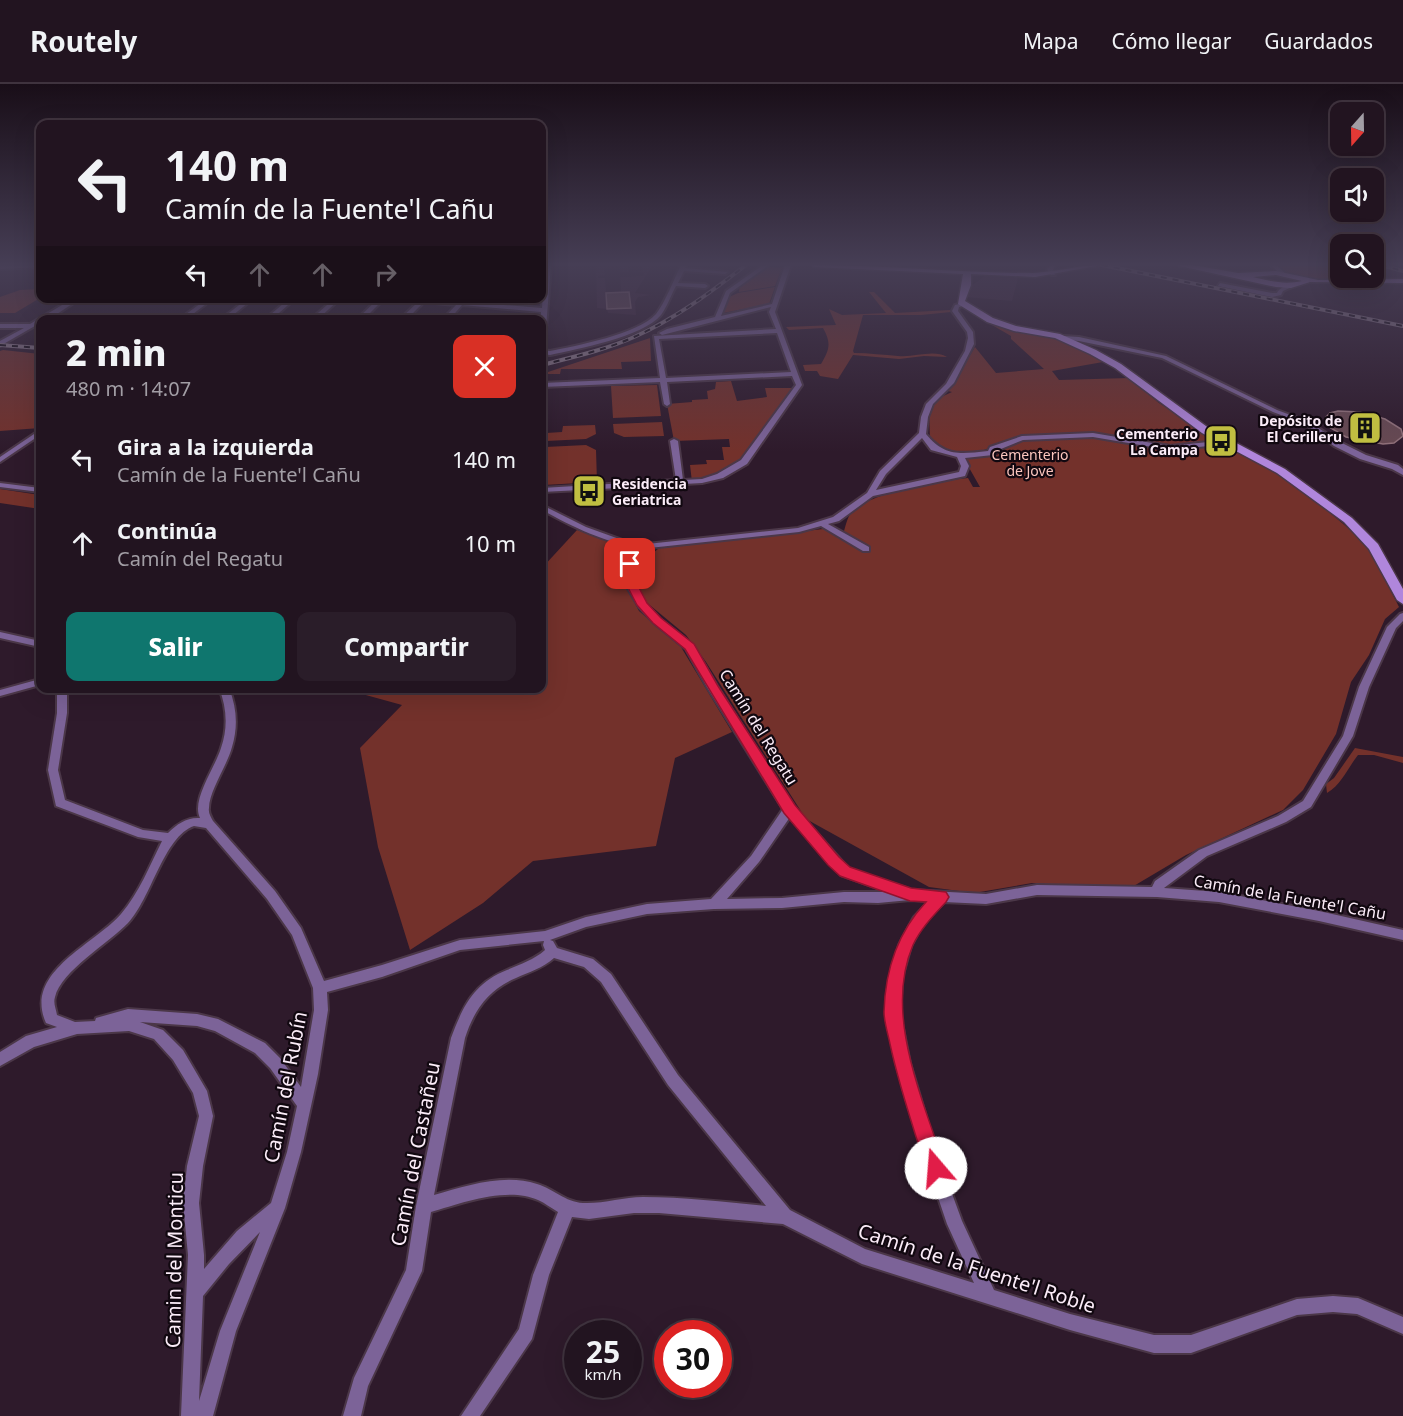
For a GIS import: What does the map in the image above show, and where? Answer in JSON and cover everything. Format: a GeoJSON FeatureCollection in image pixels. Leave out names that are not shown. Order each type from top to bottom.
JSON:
{"type":"FeatureCollection","features":[{"type":"Feature","properties":{"kind":"street"},"geometry":{"type":"LineString","coordinates":[[15,327],[19,330],[18,334]]}},
{"type":"Feature","properties":{"kind":"street"},"geometry":{"type":"LineString","coordinates":[[0,344],[31,327]]}},
{"type":"Feature","properties":{"kind":"street"},"geometry":{"type":"LineString","coordinates":[[546,352],[602,342],[639,327]]}},
{"type":"Feature","properties":{"kind":"street"},"geometry":{"type":"LineString","coordinates":[[656,336],[681,327]]}},
{"type":"Feature","properties":{"kind":"street"},"geometry":{"type":"LineString","coordinates":[[546,490],[680,484],[720,476],[744,462],[799,385],[779,327]]}},
{"type":"Feature","properties":{"kind":"street"},"geometry":{"type":"LineString","coordinates":[[546,509],[584,529],[621,542],[647,546],[799,530],[836,519],[870,494],[883,473],[922,434],[923,421],[928,407],[936,396],[947,388],[969,354],[973,341],[966,327]]}},
{"type":"Feature","properties":{"kind":"street"},"geometry":{"type":"LineString","coordinates":[[1016,327],[1164,357],[1275,411],[1307,423],[1337,444],[1363,457],[1395,467],[1403,473]]}},
{"type":"Feature","properties":{"kind":"street"},"geometry":{"type":"LineString","coordinates":[[669,330],[670,334],[675,336]]}},
{"type":"Feature","properties":{"kind":"street"},"geometry":{"type":"LineString","coordinates":[[656,336],[780,331]]}},
{"type":"Feature","properties":{"kind":"street"},"geometry":{"type":"LineString","coordinates":[[656,336],[668,404]]}},
{"type":"Feature","properties":{"kind":"street"},"geometry":{"type":"LineString","coordinates":[[1063,338],[1118,366],[1183,416],[1281,471],[1348,520],[1374,547],[1403,600]]}},
{"type":"Feature","properties":{"kind":"street"},"geometry":{"type":"LineString","coordinates":[[546,385],[796,374]]}},
{"type":"Feature","properties":{"kind":"street"},"geometry":{"type":"LineString","coordinates":[[922,434],[934,448],[960,456],[990,453],[993,449],[1022,438],[1093,435],[1170,448],[1227,442]]}},
{"type":"Feature","properties":{"kind":"street"},"geometry":{"type":"LineString","coordinates":[[0,459],[36,435]]}},
{"type":"Feature","properties":{"kind":"street"},"geometry":{"type":"LineString","coordinates":[[674,441],[680,484]]}},
{"type":"Feature","properties":{"kind":"street"},"geometry":{"type":"LineString","coordinates":[[870,494],[962,474],[964,466],[960,456]]}},
{"type":"Feature","properties":{"kind":"street"},"geometry":{"type":"LineString","coordinates":[[0,485],[36,490]]}},
{"type":"Feature","properties":{"kind":"street"},"geometry":{"type":"LineString","coordinates":[[823,524],[866,549]]}},
{"type":"Feature","properties":{"kind":"street","name":"Camín del Regatu"},"geometry":{"type":"LineString","coordinates":[[647,546],[630,564],[628,576],[632,589],[642,605],[657,621],[690,647],[712,687],[789,809],[845,872],[876,881],[910,895]]}},
{"type":"Feature","properties":{"kind":"street"},"geometry":{"type":"LineString","coordinates":[[1157,892],[1159,884],[1203,853],[1282,819],[1307,804],[1348,736],[1364,687],[1392,627],[1403,616]]}},
{"type":"Feature","properties":{"kind":"street"},"geometry":{"type":"LineString","coordinates":[[0,635],[36,643]]}},
{"type":"Feature","properties":{"kind":"street"},"geometry":{"type":"LineString","coordinates":[[0,693],[36,683]]}},
{"type":"Feature","properties":{"kind":"street"},"geometry":{"type":"LineString","coordinates":[[62,693],[62,713],[53,771],[60,803],[142,834],[170,838]]}},
{"type":"Feature","properties":{"kind":"street"},"geometry":{"type":"LineString","coordinates":[[209,824],[202,810],[207,793],[226,754],[231,716],[230,701],[226,693]]}},
{"type":"Feature","properties":{"kind":"street"},"geometry":{"type":"LineString","coordinates":[[714,904],[772,838],[789,809]]}},
{"type":"Feature","properties":{"kind":"street"},"geometry":{"type":"LineString","coordinates":[[75,1028],[51,1019],[47,1000],[51,988],[66,968],[125,918],[144,888],[170,838],[182,826],[194,822],[209,824]]}},
{"type":"Feature","properties":{"kind":"street","name":"Camín del Rubín"},"geometry":{"type":"LineString","coordinates":[[204,1416],[228,1331],[277,1208],[294,1152],[321,1010],[320,987],[297,932],[271,895],[209,824]]}},
{"type":"Feature","properties":{"kind":"street","name":"Camín de la Fuente'l Cañu"},"geometry":{"type":"LineString","coordinates":[[320,987],[382,971],[460,945],[545,936],[586,922],[647,909],[714,904],[782,903],[844,897],[878,898],[910,895],[986,899],[1037,890],[1157,892],[1230,899],[1403,935]]}},
{"type":"Feature","properties":{"kind":"street"},"geometry":{"type":"LineString","coordinates":[[941,897],[918,921],[905,945],[896,978],[893,1014],[903,1063],[929,1150],[955,1224],[988,1297]]}},
{"type":"Feature","properties":{"kind":"street"},"geometry":{"type":"LineString","coordinates":[[545,936],[552,952]]}},
{"type":"Feature","properties":{"kind":"street","name":"Camín de la Fuente'l Roble"},"geometry":{"type":"LineString","coordinates":[[552,952],[588,963],[606,978],[673,1080],[783,1216],[862,1256],[988,1297],[1154,1344],[1191,1344],[1297,1307],[1321,1305],[1358,1306],[1403,1326]]}},
{"type":"Feature","properties":{"kind":"street","name":"Camín del Castañeu"},"geometry":{"type":"LineString","coordinates":[[352,1416],[360,1384],[414,1271],[424,1206],[458,1038],[467,1014],[485,988],[501,978],[541,963],[552,952]]}},
{"type":"Feature","properties":{"kind":"street"},"geometry":{"type":"LineString","coordinates":[[0,1059],[31,1041],[128,1015],[197,1020],[218,1025],[260,1048],[303,1102]]}},
{"type":"Feature","properties":{"kind":"street","name":"Camin del Monticu"},"geometry":{"type":"LineString","coordinates":[[75,1028],[129,1025],[158,1034],[178,1055],[200,1091],[206,1116],[195,1166],[191,1203],[195,1228],[195,1293],[190,1416]]}},
{"type":"Feature","properties":{"kind":"street"},"geometry":{"type":"LineString","coordinates":[[289,1082],[310,1074]]}},
{"type":"Feature","properties":{"kind":"street"},"geometry":{"type":"LineString","coordinates":[[424,1206],[476,1192],[517,1187],[535,1190],[567,1210],[586,1211],[631,1205],[672,1205],[783,1216]]}},
{"type":"Feature","properties":{"kind":"street"},"geometry":{"type":"LineString","coordinates":[[195,1293],[225,1253],[253,1224],[277,1208]]}},
{"type":"Feature","properties":{"kind":"street"},"geometry":{"type":"LineString","coordinates":[[470,1416],[526,1333],[541,1275],[567,1210]]}},
{"type":"Feature","properties":{"kind":"green space"},"geometry":{"type":"Polygon","coordinates":[[[786,327],[860,327],[854,353],[904,356],[936,354],[947,357],[924,356],[899,359],[853,355],[838,379],[820,376],[817,371],[805,371],[803,365],[821,364],[824,359],[828,351],[828,338],[823,328],[789,330],[786,327]]]}},
{"type":"Feature","properties":{"kind":"green space"},"geometry":{"type":"Polygon","coordinates":[[[996,327],[1058,338],[1103,362],[1052,371],[1059,380],[1129,378],[1159,403],[1217,440],[1176,445],[1096,434],[1026,435],[970,455],[951,452],[930,440],[929,411],[939,398],[952,392],[948,391],[975,347],[996,373],[1044,369],[1011,339],[1011,336],[996,327]]]}},
{"type":"Feature","properties":{"kind":"green space"},"geometry":{"type":"Polygon","coordinates":[[[650,338],[651,361],[621,362],[622,369],[561,369],[560,374],[548,374],[548,372],[650,338]]]}},
{"type":"Feature","properties":{"kind":"green space"},"geometry":{"type":"Polygon","coordinates":[[[0,351],[36,354],[36,428],[0,431],[0,351]]]}},
{"type":"Feature","properties":{"kind":"green space"},"geometry":{"type":"Polygon","coordinates":[[[731,381],[737,401],[767,397],[765,388],[798,388],[735,469],[692,482],[690,465],[707,464],[706,460],[724,460],[722,447],[730,447],[729,439],[674,441],[667,404],[708,399],[707,391],[715,389],[716,382],[731,381]]]}},
{"type":"Feature","properties":{"kind":"green space"},"geometry":{"type":"Polygon","coordinates":[[[657,385],[661,416],[613,418],[611,386],[657,385]]]}},
{"type":"Feature","properties":{"kind":"green space"},"geometry":{"type":"Polygon","coordinates":[[[662,422],[664,436],[624,437],[614,433],[613,424],[662,422]]]}},
{"type":"Feature","properties":{"kind":"green space"},"geometry":{"type":"Polygon","coordinates":[[[595,425],[596,434],[586,439],[546,441],[546,433],[562,432],[563,426],[595,425]]]}},
{"type":"Feature","properties":{"kind":"green space","name":"Cementerio de Jove"},"geometry":{"type":"Polygon","coordinates":[[[1095,437],[1170,450],[1228,446],[1270,469],[1304,491],[1367,544],[1399,607],[1385,619],[1369,655],[1351,682],[1336,734],[1303,790],[1283,810],[1186,855],[1127,890],[1032,883],[974,893],[929,887],[806,819],[706,662],[686,635],[646,602],[632,579],[633,570],[659,548],[823,529],[843,535],[851,513],[872,499],[924,485],[968,478],[973,487],[980,487],[963,457],[998,455],[995,450],[1025,439],[1095,437]]]}},
{"type":"Feature","properties":{"kind":"green space"},"geometry":{"type":"Polygon","coordinates":[[[586,445],[596,450],[597,482],[546,485],[546,447],[586,445]]]}},
{"type":"Feature","properties":{"kind":"green space"},"geometry":{"type":"Polygon","coordinates":[[[0,489],[36,494],[36,508],[0,503],[0,489]]]}},
{"type":"Feature","properties":{"kind":"green space"},"geometry":{"type":"Polygon","coordinates":[[[577,530],[633,548],[623,561],[626,586],[639,611],[681,647],[732,732],[675,758],[656,846],[533,861],[483,903],[410,950],[378,847],[360,748],[402,705],[358,693],[546,693],[546,564],[577,530]]]}},
{"type":"Feature","properties":{"kind":"green space"},"geometry":{"type":"Polygon","coordinates":[[[1355,748],[1403,757],[1403,763],[1374,755],[1358,755],[1340,781],[1327,793],[1326,784],[1334,778],[1355,748]]]}},
{"type":"Feature","properties":{"kind":"building","name":"Depósito de El Cerilleru"},"geometry":{"type":"Polygon","coordinates":[[[1360,412],[1385,419],[1401,429],[1403,436],[1394,443],[1383,444],[1346,437],[1325,422],[1330,413],[1360,412]]]}},
{"type":"Feature","properties":{"kind":"railway"},"geometry":{"type":"LineString","coordinates":[[546,364],[612,346],[654,327]]}},
{"type":"Feature","properties":{"kind":"railway"},"geometry":{"type":"LineString","coordinates":[[0,345],[36,348]]}},
{"type":"Feature","properties":{"kind":"place","name":"Depósito de El Cerilleru"},"geometry":{"type":"Point","coordinates":[1365,428]}},
{"type":"Feature","properties":{"kind":"place","name":"Cementerio La Campa"},"geometry":{"type":"Point","coordinates":[1221,441]}},
{"type":"Feature","properties":{"kind":"place","name":"Residencia Geriatrica"},"geometry":{"type":"Point","coordinates":[589,491]}},
{"type":"Feature","properties":{"kind":"route"},"geometry":{"type":"LineString","coordinates":[[630,564],[628,576],[632,589],[642,605],[657,621],[690,647],[712,687],[789,809],[833,861],[845,872],[876,881],[910,895],[941,897],[918,921],[905,945],[896,978],[893,1014],[903,1063],[936,1168]]}}]}
